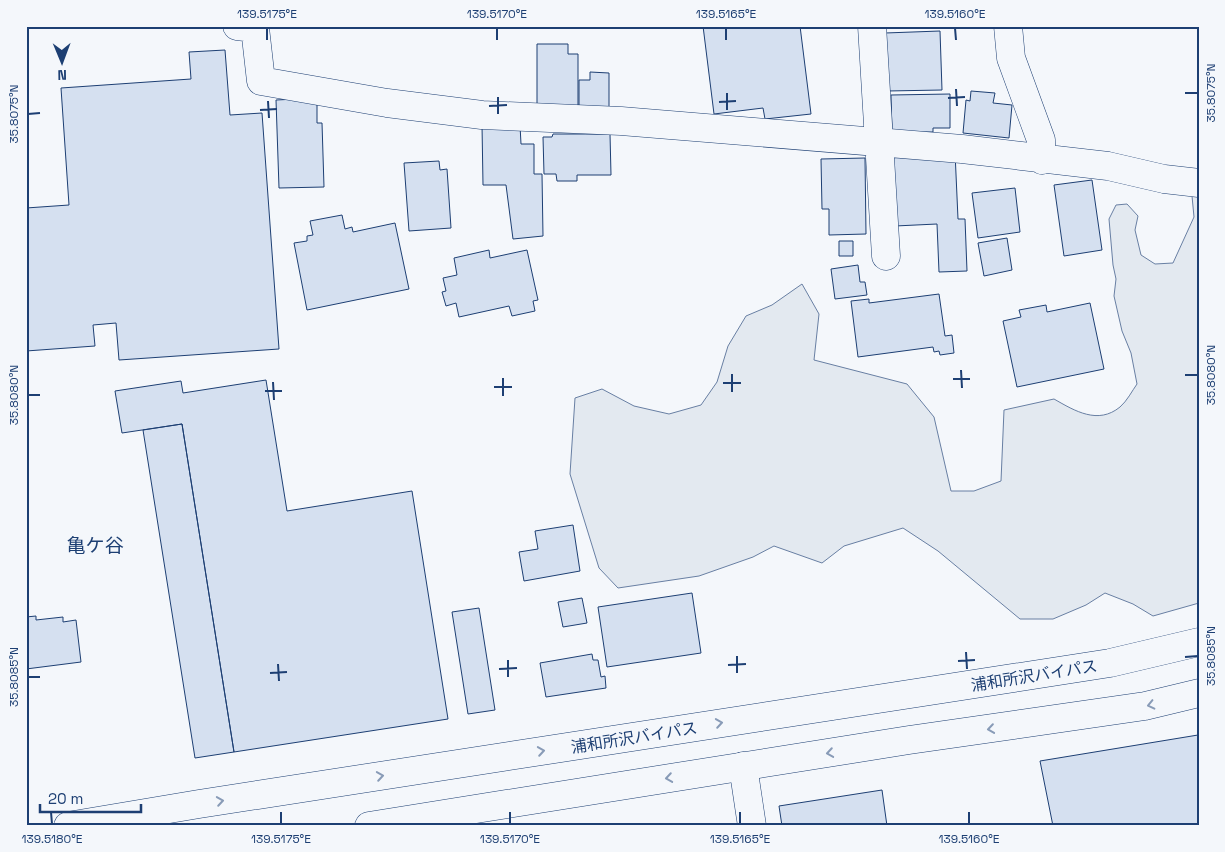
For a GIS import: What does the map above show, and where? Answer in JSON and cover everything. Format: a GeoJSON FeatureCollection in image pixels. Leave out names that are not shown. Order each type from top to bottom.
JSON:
{"type":"FeatureCollection","features":[{"type":"Feature","properties":{"kind":"main road"},"geometry":{"type":"LineString","coordinates":[[237,26],[255,28],[261,81],[387,103],[482,115],[621,121],[962,149],[1042,160],[1108,166],[1164,179],[1199,183]]}},
{"type":"Feature","properties":{"kind":"main road"},"geometry":{"type":"LineString","coordinates":[[872,26],[886,256]]}},
{"type":"Feature","properties":{"kind":"main road"},"geometry":{"type":"LineString","coordinates":[[1008,26],[1011,58],[1027,107],[1041,140],[1042,160]]}},
{"type":"Feature","properties":{"kind":"main road","name":"浦和所沢バイパス"},"geometry":{"type":"LineString","coordinates":[[68,826],[1100,665],[1199,642]]}},
{"type":"Feature","properties":{"kind":"main road"},"geometry":{"type":"LineString","coordinates":[[369,826],[742,766],[1145,706],[1199,693]]}},
{"type":"Feature","properties":{"kind":"main road"},"geometry":{"type":"LineString","coordinates":[[742,766],[752,826]]}},
{"type":"Feature","properties":{"kind":"shaded area"},"geometry":{"type":"Polygon","coordinates":[[[1199,194],[1199,603],[1153,616],[1133,604],[1105,593],[1086,605],[1053,619],[1020,619],[938,551],[903,528],[844,546],[822,563],[774,546],[753,557],[699,576],[618,588],[599,568],[570,474],[575,398],[602,389],[634,406],[669,414],[701,405],[717,382],[728,346],[746,316],[772,305],[802,284],[819,314],[814,360],[907,384],[934,417],[951,491],[974,491],[1001,481],[1004,410],[1054,399],[1078,412],[1095,416],[1112,412],[1127,399],[1137,384],[1131,353],[1122,331],[1114,296],[1116,279],[1109,219],[1116,205],[1127,204],[1138,216],[1135,230],[1141,255],[1155,264],[1173,263],[1194,217],[1192,196],[1199,194]]]}},
{"type":"Feature","properties":{"kind":"building"},"geometry":{"type":"Polygon","coordinates":[[[703,26],[800,26],[811,114],[765,119],[763,108],[714,114],[703,26]]]}},
{"type":"Feature","properties":{"kind":"building"},"geometry":{"type":"Polygon","coordinates":[[[940,31],[942,90],[887,91],[885,33],[940,31]]]}},
{"type":"Feature","properties":{"kind":"building"},"geometry":{"type":"Polygon","coordinates":[[[537,44],[568,44],[568,54],[578,54],[578,115],[537,114],[537,44]]]}},
{"type":"Feature","properties":{"kind":"building"},"geometry":{"type":"Polygon","coordinates":[[[225,50],[230,115],[262,113],[279,349],[119,360],[116,323],[93,325],[95,346],[26,351],[26,208],[69,205],[61,88],[191,79],[189,52],[225,50]]]}},
{"type":"Feature","properties":{"kind":"building"},"geometry":{"type":"Polygon","coordinates":[[[590,72],[609,73],[609,114],[579,114],[579,80],[590,80],[590,72]]]}},
{"type":"Feature","properties":{"kind":"building"},"geometry":{"type":"Polygon","coordinates":[[[971,91],[995,93],[993,103],[1012,105],[1009,138],[963,133],[966,100],[970,101],[971,91]]]}},
{"type":"Feature","properties":{"kind":"building"},"geometry":{"type":"Polygon","coordinates":[[[950,94],[950,128],[933,128],[933,132],[892,133],[891,95],[950,94]]]}},
{"type":"Feature","properties":{"kind":"building"},"geometry":{"type":"Polygon","coordinates":[[[317,98],[317,123],[322,123],[324,187],[279,188],[276,100],[317,98]]]}},
{"type":"Feature","properties":{"kind":"building"},"geometry":{"type":"Polygon","coordinates":[[[482,125],[520,125],[521,144],[534,144],[534,174],[542,174],[543,236],[513,239],[506,185],[483,185],[482,125]]]}},
{"type":"Feature","properties":{"kind":"building"},"geometry":{"type":"Polygon","coordinates":[[[553,134],[610,134],[611,175],[577,175],[577,181],[557,181],[556,174],[544,174],[543,137],[552,137],[553,134]]]}},
{"type":"Feature","properties":{"kind":"building"},"geometry":{"type":"Polygon","coordinates":[[[955,152],[958,219],[965,219],[967,271],[939,272],[937,224],[895,226],[891,155],[955,152]]]}},
{"type":"Feature","properties":{"kind":"building"},"geometry":{"type":"Polygon","coordinates":[[[865,158],[866,234],[829,235],[829,209],[822,209],[821,159],[865,158]]]}},
{"type":"Feature","properties":{"kind":"building"},"geometry":{"type":"Polygon","coordinates":[[[439,161],[440,170],[447,169],[451,228],[409,231],[404,163],[439,161]]]}},
{"type":"Feature","properties":{"kind":"building"},"geometry":{"type":"Polygon","coordinates":[[[1092,180],[1102,250],[1064,256],[1054,185],[1092,180]]]}},
{"type":"Feature","properties":{"kind":"building"},"geometry":{"type":"Polygon","coordinates":[[[1015,188],[1020,232],[978,238],[972,193],[1015,188]]]}},
{"type":"Feature","properties":{"kind":"building"},"geometry":{"type":"Polygon","coordinates":[[[342,215],[345,229],[352,227],[353,232],[395,223],[409,289],[307,310],[294,243],[307,241],[307,236],[313,235],[310,221],[342,215]]]}},
{"type":"Feature","properties":{"kind":"building"},"geometry":{"type":"Polygon","coordinates":[[[1007,238],[1012,270],[984,276],[978,243],[1007,238]]]}},
{"type":"Feature","properties":{"kind":"building"},"geometry":{"type":"Polygon","coordinates":[[[839,241],[853,241],[853,256],[839,256],[839,241]]]}},
{"type":"Feature","properties":{"kind":"building"},"geometry":{"type":"Polygon","coordinates":[[[489,250],[490,258],[527,250],[538,300],[533,301],[535,311],[512,316],[509,306],[459,317],[456,303],[446,306],[442,292],[446,291],[443,278],[457,275],[454,258],[489,250]]]}},
{"type":"Feature","properties":{"kind":"building"},"geometry":{"type":"Polygon","coordinates":[[[858,265],[860,282],[865,282],[867,295],[835,299],[831,269],[858,265]]]}},
{"type":"Feature","properties":{"kind":"building"},"geometry":{"type":"Polygon","coordinates":[[[939,294],[945,336],[952,335],[954,353],[940,355],[939,351],[934,352],[933,347],[858,357],[851,301],[869,299],[869,303],[939,294]]]}},
{"type":"Feature","properties":{"kind":"building"},"geometry":{"type":"Polygon","coordinates":[[[1090,303],[1104,369],[1017,387],[1003,321],[1021,317],[1019,310],[1046,305],[1047,312],[1090,303]]]}},
{"type":"Feature","properties":{"kind":"building"},"geometry":{"type":"Polygon","coordinates":[[[266,380],[287,511],[412,491],[448,719],[234,752],[182,424],[122,433],[115,391],[181,381],[183,393],[266,380]]]}},
{"type":"Feature","properties":{"kind":"building"},"geometry":{"type":"Polygon","coordinates":[[[182,424],[234,752],[195,758],[143,430],[182,424]]]}},
{"type":"Feature","properties":{"kind":"building"},"geometry":{"type":"Polygon","coordinates":[[[573,525],[580,571],[524,581],[519,552],[538,549],[535,531],[573,525]]]}},
{"type":"Feature","properties":{"kind":"building"},"geometry":{"type":"Polygon","coordinates":[[[692,593],[701,653],[607,667],[598,607],[692,593]]]}},
{"type":"Feature","properties":{"kind":"building"},"geometry":{"type":"Polygon","coordinates":[[[582,598],[587,623],[563,627],[558,602],[582,598]]]}},
{"type":"Feature","properties":{"kind":"building"},"geometry":{"type":"Polygon","coordinates":[[[479,608],[495,710],[468,714],[452,612],[479,608]]]}},
{"type":"Feature","properties":{"kind":"building"},"geometry":{"type":"Polygon","coordinates":[[[36,616],[36,620],[63,617],[63,622],[76,620],[81,662],[26,669],[26,617],[36,616]]]}},
{"type":"Feature","properties":{"kind":"building"},"geometry":{"type":"Polygon","coordinates":[[[592,654],[593,660],[598,660],[601,677],[605,676],[606,688],[546,697],[540,663],[592,654]]]}},
{"type":"Feature","properties":{"kind":"building"},"geometry":{"type":"Polygon","coordinates":[[[1198,735],[1199,826],[1053,826],[1040,761],[1198,735]]]}},
{"type":"Feature","properties":{"kind":"building"},"geometry":{"type":"Polygon","coordinates":[[[882,790],[887,826],[782,826],[779,806],[882,790]]]}},
{"type":"Feature","properties":{"kind":"district","name":"亀ケ谷"},"geometry":{"type":"Point","coordinates":[95,545]}}]}
